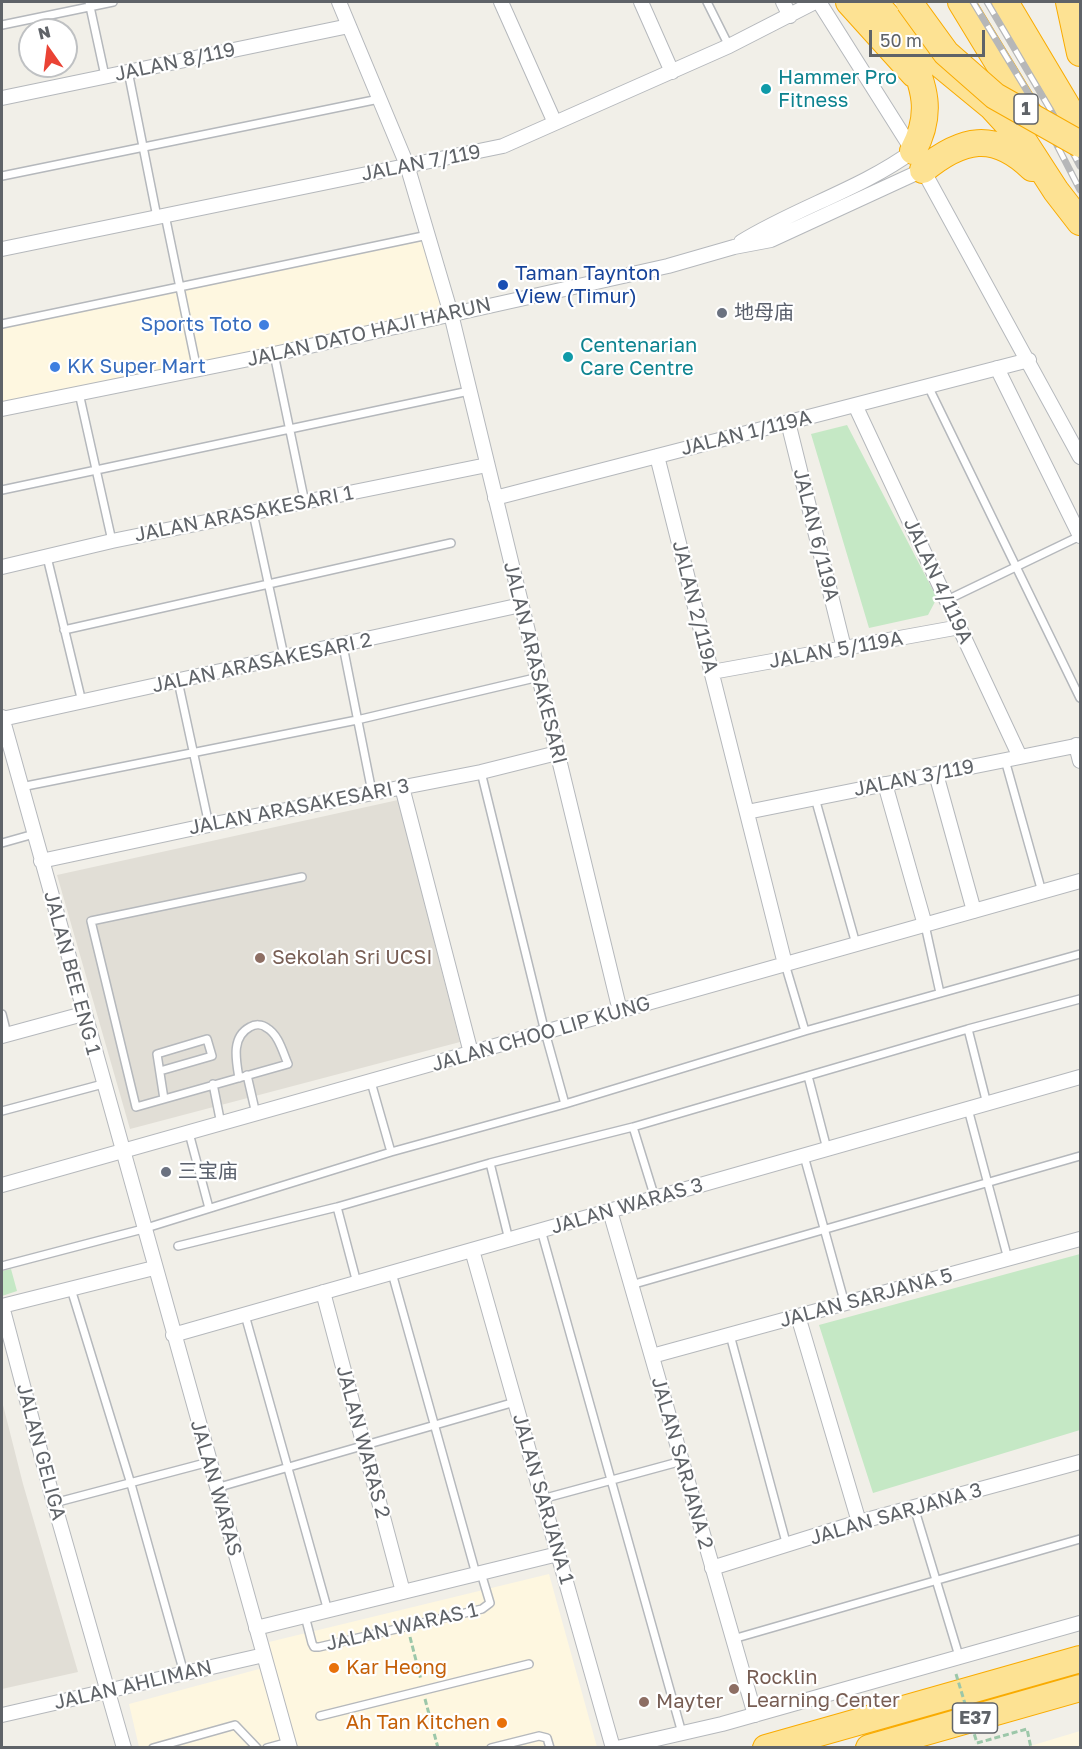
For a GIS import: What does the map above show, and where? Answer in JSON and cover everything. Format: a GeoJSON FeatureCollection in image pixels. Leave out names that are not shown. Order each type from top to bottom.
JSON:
{"type":"FeatureCollection","features":[{"type":"Feature","properties":{"kind":"highway"},"geometry":{"type":"LineString","coordinates":[[849,2],[867,25],[921,81]]}},
{"type":"Feature","properties":{"kind":"highway"},"geometry":{"type":"LineString","coordinates":[[874,2],[902,33],[992,108],[1025,143],[1056,191],[1080,222]]}},
{"type":"Feature","properties":{"kind":"highway"},"geometry":{"type":"LineString","coordinates":[[909,2],[946,53],[995,96],[1080,144]]}},
{"type":"Feature","properties":{"kind":"highway","name":"1"},"geometry":{"type":"LineString","coordinates":[[961,2],[1041,133],[1080,213]]}},
{"type":"Feature","properties":{"kind":"highway","name":"1"},"geometry":{"type":"LineString","coordinates":[[1005,2],[1080,128]]}},
{"type":"Feature","properties":{"kind":"highway"},"geometry":{"type":"LineString","coordinates":[[1069,2],[1080,53]]}},
{"type":"Feature","properties":{"kind":"highway"},"geometry":{"type":"LineString","coordinates":[[902,33],[926,98],[926,117],[918,160],[963,145],[993,144],[1019,156],[1056,191]]}},
{"type":"Feature","properties":{"kind":"highway","name":"E37"},"geometry":{"type":"LineString","coordinates":[[766,1748],[1080,1659]]}},
{"type":"Feature","properties":{"kind":"highway","name":"E37"},"geometry":{"type":"LineString","coordinates":[[869,1748],[1080,1688]]}},
{"type":"Feature","properties":{"kind":"street","name":"JALAN ARASAKESARI"},"geometry":{"type":"LineString","coordinates":[[339,2],[407,165],[428,235],[450,314],[620,1011]]}},
{"type":"Feature","properties":{"kind":"street"},"geometry":{"type":"LineString","coordinates":[[501,2],[555,123]]}},
{"type":"Feature","properties":{"kind":"street"},"geometry":{"type":"LineString","coordinates":[[641,2],[672,72]]}},
{"type":"Feature","properties":{"kind":"street"},"geometry":{"type":"LineString","coordinates":[[783,2],[790,16]]}},
{"type":"Feature","properties":{"kind":"street"},"geometry":{"type":"LineString","coordinates":[[817,2],[918,160],[1080,457]]}},
{"type":"Feature","properties":{"kind":"street","name":"JALAN 7/119"},"geometry":{"type":"LineString","coordinates":[[2,249],[503,146],[729,46],[817,2]]}},
{"type":"Feature","properties":{"kind":"street","name":"JALAN 8/119"},"geometry":{"type":"LineString","coordinates":[[2,98],[349,26]]}},
{"type":"Feature","properties":{"kind":"street","name":"JALAN DATO HAJI HARUN"},"geometry":{"type":"LineString","coordinates":[[2,409],[274,354],[668,266],[734,247],[771,240],[918,160]]}},
{"type":"Feature","properties":{"kind":"street","name":"JALAN DATO HAJI HARUN"},"geometry":{"type":"LineString","coordinates":[[734,247],[765,227],[893,165],[918,160]]}},
{"type":"Feature","properties":{"kind":"street","name":"JALAN 1/119A"},"geometry":{"type":"LineString","coordinates":[[495,498],[1029,360]]}},
{"type":"Feature","properties":{"kind":"street"},"geometry":{"type":"LineString","coordinates":[[997,368],[1080,536]]}},
{"type":"Feature","properties":{"kind":"street","name":"JALAN 4/119A"},"geometry":{"type":"LineString","coordinates":[[855,405],[1020,757]]}},
{"type":"Feature","properties":{"kind":"street","name":"JALAN 6/119A"},"geometry":{"type":"LineString","coordinates":[[788,422],[844,648]]}},
{"type":"Feature","properties":{"kind":"street","name":"JALAN 2/119A"},"geometry":{"type":"LineString","coordinates":[[657,456],[785,964]]}},
{"type":"Feature","properties":{"kind":"street","name":"JALAN ARASAKESARI 1"},"geometry":{"type":"LineString","coordinates":[[2,567],[112,541],[487,465]]}},
{"type":"Feature","properties":{"kind":"street","name":"JALAN ARASAKESARI 2"},"geometry":{"type":"LineString","coordinates":[[2,718],[343,646],[521,605]]}},
{"type":"Feature","properties":{"kind":"street","name":"JALAN 5/119A"},"geometry":{"type":"LineString","coordinates":[[712,672],[960,627]]}},
{"type":"Feature","properties":{"kind":"street","name":"JALAN BEE ENG 1"},"geometry":{"type":"LineString","coordinates":[[2,718],[143,1229]]}},
{"type":"Feature","properties":{"kind":"street"},"geometry":{"type":"LineString","coordinates":[[1078,745],[1080,761]]}},
{"type":"Feature","properties":{"kind":"street","name":"JALAN 3/119"},"geometry":{"type":"LineString","coordinates":[[747,812],[1078,745]]}},
{"type":"Feature","properties":{"kind":"street","name":"JALAN ARASAKESARI 3"},"geometry":{"type":"LineString","coordinates":[[41,861],[372,792],[481,772],[557,753]]}},
{"type":"Feature","properties":{"kind":"street"},"geometry":{"type":"LineString","coordinates":[[936,774],[974,911]]}},
{"type":"Feature","properties":{"kind":"street"},"geometry":{"type":"LineString","coordinates":[[885,784],[925,925]]}},
{"type":"Feature","properties":{"kind":"street"},"geometry":{"type":"LineString","coordinates":[[402,787],[471,1053]]}},
{"type":"Feature","properties":{"kind":"street","name":"JALAN CHOO LIP KUNG"},"geometry":{"type":"LineString","coordinates":[[2,1185],[1080,881]]}},
{"type":"Feature","properties":{"kind":"street"},"geometry":{"type":"LineString","coordinates":[[4,1035],[83,1014]]}},
{"type":"Feature","properties":{"kind":"street","name":"JALAN WARAS 3"},"geometry":{"type":"LineString","coordinates":[[173,1335],[1080,1077]]}},
{"type":"Feature","properties":{"kind":"street","name":"JALAN SARJANA 2"},"geometry":{"type":"LineString","coordinates":[[610,1211],[755,1715]]}},
{"type":"Feature","properties":{"kind":"street","name":"JALAN WARAS"},"geometry":{"type":"LineString","coordinates":[[143,1229],[289,1745]]}},
{"type":"Feature","properties":{"kind":"street","name":"JALAN SARJANA 5"},"geometry":{"type":"LineString","coordinates":[[652,1356],[1080,1239]]}},
{"type":"Feature","properties":{"kind":"street","name":"JALAN SARJANA 1"},"geometry":{"type":"LineString","coordinates":[[472,1250],[615,1748]]}},
{"type":"Feature","properties":{"kind":"street","name":"JALAN GELIGA"},"geometry":{"type":"LineString","coordinates":[[124,1748],[54,1503],[2,1306],[154,1268]]}},
{"type":"Feature","properties":{"kind":"street","name":"JALAN WARAS 2"},"geometry":{"type":"LineString","coordinates":[[323,1292],[403,1592]]}},
{"type":"Feature","properties":{"kind":"street"},"geometry":{"type":"LineString","coordinates":[[798,1316],[859,1522]]}},
{"type":"Feature","properties":{"kind":"street","name":"JALAN SARJANA 3"},"geometry":{"type":"LineString","coordinates":[[712,1568],[859,1522],[1080,1462]]}},
{"type":"Feature","properties":{"kind":"street","name":"JALAN WARAS 1"},"geometry":{"type":"LineString","coordinates":[[256,1628],[558,1554]]}},
{"type":"Feature","properties":{"kind":"street"},"geometry":{"type":"LineString","coordinates":[[615,1748],[755,1715],[1080,1623]]}},
{"type":"Feature","properties":{"kind":"street","name":"JALAN AHLIMAN"},"geometry":{"type":"LineString","coordinates":[[2,1715],[264,1655]]}},
{"type":"Feature","properties":{"kind":"lane"},"geometry":{"type":"LineString","coordinates":[[2,25],[90,4],[113,2]]}},
{"type":"Feature","properties":{"kind":"lane"},"geometry":{"type":"LineString","coordinates":[[707,2],[729,46]]}},
{"type":"Feature","properties":{"kind":"lane"},"geometry":{"type":"LineString","coordinates":[[90,4],[105,76]]}},
{"type":"Feature","properties":{"kind":"lane"},"geometry":{"type":"LineString","coordinates":[[128,71],[142,149],[180,287],[197,370]]}},
{"type":"Feature","properties":{"kind":"lane"},"geometry":{"type":"LineString","coordinates":[[2,176],[380,99]]}},
{"type":"Feature","properties":{"kind":"lane"},"geometry":{"type":"LineString","coordinates":[[2,324],[428,235]]}},
{"type":"Feature","properties":{"kind":"lane"},"geometry":{"type":"LineString","coordinates":[[274,354],[305,502]]}},
{"type":"Feature","properties":{"kind":"lane"},"geometry":{"type":"LineString","coordinates":[[928,386],[1080,698]]}},
{"type":"Feature","properties":{"kind":"lane"},"geometry":{"type":"LineString","coordinates":[[2,490],[469,391]]}},
{"type":"Feature","properties":{"kind":"lane"},"geometry":{"type":"LineString","coordinates":[[79,393],[112,541]]}},
{"type":"Feature","properties":{"kind":"lane"},"geometry":{"type":"LineString","coordinates":[[253,513],[284,657]]}},
{"type":"Feature","properties":{"kind":"lane"},"geometry":{"type":"LineString","coordinates":[[947,600],[1080,536]]}},
{"type":"Feature","properties":{"kind":"lane"},"geometry":{"type":"LineString","coordinates":[[64,630],[451,543]]}},
{"type":"Feature","properties":{"kind":"lane"},"geometry":{"type":"LineString","coordinates":[[47,557],[82,702]]}},
{"type":"Feature","properties":{"kind":"lane"},"geometry":{"type":"LineString","coordinates":[[343,646],[372,792]]}},
{"type":"Feature","properties":{"kind":"lane"},"geometry":{"type":"LineString","coordinates":[[21,787],[357,720],[539,677]]}},
{"type":"Feature","properties":{"kind":"lane"},"geometry":{"type":"LineString","coordinates":[[178,681],[209,825]]}},
{"type":"Feature","properties":{"kind":"lane"},"geometry":{"type":"LineString","coordinates":[[1005,760],[1042,892]]}},
{"type":"Feature","properties":{"kind":"lane"},"geometry":{"type":"LineString","coordinates":[[481,772],[565,1104]]}},
{"type":"Feature","properties":{"kind":"lane"},"geometry":{"type":"LineString","coordinates":[[815,798],[856,944]]}},
{"type":"Feature","properties":{"kind":"lane"},"geometry":{"type":"LineString","coordinates":[[2,843],[34,834]]}},
{"type":"Feature","properties":{"kind":"lane"},"geometry":{"type":"LineString","coordinates":[[256,1114],[243,1077],[236,1057],[237,1043],[244,1030],[254,1024],[267,1027],[276,1037],[288,1064],[243,1077],[213,1084],[136,1107],[91,921],[302,877]]}},
{"type":"Feature","properties":{"kind":"lane"},"geometry":{"type":"LineString","coordinates":[[925,925],[940,993]]}},
{"type":"Feature","properties":{"kind":"lane"},"geometry":{"type":"LineString","coordinates":[[2,1266],[143,1229],[391,1152],[565,1104],[804,1031],[1080,954]]}},
{"type":"Feature","properties":{"kind":"lane"},"geometry":{"type":"LineString","coordinates":[[785,964],[804,1031]]}},
{"type":"Feature","properties":{"kind":"lane"},"geometry":{"type":"LineString","coordinates":[[178,1246],[338,1207],[490,1162],[633,1127],[968,1029],[1080,999]]}},
{"type":"Feature","properties":{"kind":"lane"},"geometry":{"type":"LineString","coordinates":[[2,1014],[4,1035]]}},
{"type":"Feature","properties":{"kind":"lane"},"geometry":{"type":"LineString","coordinates":[[968,1029],[987,1104]]}},
{"type":"Feature","properties":{"kind":"lane"},"geometry":{"type":"LineString","coordinates":[[160,1071],[212,1056],[207,1039],[157,1054],[164,1099]]}},
{"type":"Feature","properties":{"kind":"lane"},"geometry":{"type":"LineString","coordinates":[[808,1076],[827,1149]]}},
{"type":"Feature","properties":{"kind":"lane"},"geometry":{"type":"LineString","coordinates":[[371,1082],[391,1152]]}},
{"type":"Feature","properties":{"kind":"lane"},"geometry":{"type":"LineString","coordinates":[[2,1111],[103,1084]]}},
{"type":"Feature","properties":{"kind":"lane"},"geometry":{"type":"LineString","coordinates":[[213,1084],[221,1124]]}},
{"type":"Feature","properties":{"kind":"lane"},"geometry":{"type":"LineString","coordinates":[[968,1109],[1008,1259]]}},
{"type":"Feature","properties":{"kind":"lane"},"geometry":{"type":"LineString","coordinates":[[633,1127],[655,1198]]}},
{"type":"Feature","properties":{"kind":"lane"},"geometry":{"type":"LineString","coordinates":[[189,1133],[209,1208]]}},
{"type":"Feature","properties":{"kind":"lane"},"geometry":{"type":"LineString","coordinates":[[804,1156],[845,1304]]}},
{"type":"Feature","properties":{"kind":"lane"},"geometry":{"type":"LineString","coordinates":[[631,1285],[1080,1156]]}},
{"type":"Feature","properties":{"kind":"lane"},"geometry":{"type":"LineString","coordinates":[[490,1162],[508,1240]]}},
{"type":"Feature","properties":{"kind":"lane"},"geometry":{"type":"LineString","coordinates":[[338,1207],[357,1283]]}},
{"type":"Feature","properties":{"kind":"lane"},"geometry":{"type":"LineString","coordinates":[[541,1230],[682,1733]]}},
{"type":"Feature","properties":{"kind":"lane"},"geometry":{"type":"LineString","coordinates":[[392,1273],[478,1574]]}},
{"type":"Feature","properties":{"kind":"lane"},"geometry":{"type":"LineString","coordinates":[[71,1289],[184,1673]]}},
{"type":"Feature","properties":{"kind":"lane"},"geometry":{"type":"LineString","coordinates":[[245,1315],[328,1611]]}},
{"type":"Feature","properties":{"kind":"lane"},"geometry":{"type":"LineString","coordinates":[[730,1335],[787,1546]]}},
{"type":"Feature","properties":{"kind":"lane"},"geometry":{"type":"LineString","coordinates":[[216,1488],[515,1402]]}},
{"type":"Feature","properties":{"kind":"lane"},"geometry":{"type":"LineString","coordinates":[[543,1498],[682,1461]]}},
{"type":"Feature","properties":{"kind":"lane"},"geometry":{"type":"LineString","coordinates":[[54,1503],[209,1462]]}},
{"type":"Feature","properties":{"kind":"lane"},"geometry":{"type":"LineString","coordinates":[[914,1507],[959,1656]]}},
{"type":"Feature","properties":{"kind":"lane"},"geometry":{"type":"LineString","coordinates":[[733,1640],[1080,1539]]}},
{"type":"Feature","properties":{"kind":"lane","name":"JALAN WARAS 1"},"geometry":{"type":"LineString","coordinates":[[304,1616],[312,1643],[314,1647],[319,1647],[482,1609],[490,1603],[478,1574]]}},
{"type":"Feature","properties":{"kind":"lane"},"geometry":{"type":"LineString","coordinates":[[320,1716],[529,1664]]}},
{"type":"Feature","properties":{"kind":"lane"},"geometry":{"type":"LineString","coordinates":[[153,1748],[234,1725],[257,1748]]}},
{"type":"Feature","properties":{"kind":"lane"},"geometry":{"type":"LineString","coordinates":[[491,1748],[539,1736],[546,1738],[550,1748]]}},
{"type":"Feature","properties":{"kind":"lane"},"geometry":{"type":"LineString","coordinates":[[267,1748],[289,1745]]}},
{"type":"Feature","properties":{"kind":"path"},"geometry":{"type":"LineString","coordinates":[[956,1674],[977,1743],[1027,1728],[1031,1748]]}},
{"type":"Feature","properties":{"kind":"shaded area"},"geometry":{"type":"Polygon","coordinates":[[[423,240],[444,310],[270,350],[2,403],[2,327],[423,240]]]}},
{"type":"Feature","properties":{"kind":"shaded area","name":"Sekolah Sri UCSI"},"geometry":{"type":"Polygon","coordinates":[[[398,800],[460,1042],[130,1129],[57,875],[398,800]]]}},
{"type":"Feature","properties":{"kind":"shaded area"},"geometry":{"type":"Polygon","coordinates":[[[2,1401],[23,1484],[78,1672],[2,1689],[2,1401]]]}},
{"type":"Feature","properties":{"kind":"shaded area"},"geometry":{"type":"Polygon","coordinates":[[[549,1574],[597,1747],[139,1747],[129,1704],[274,1665],[269,1642],[549,1574]]]}},
{"type":"Feature","properties":{"kind":"shaded area"},"geometry":{"type":"Polygon","coordinates":[[[1080,1731],[1080,1747],[1027,1747],[1080,1731]]]}},
{"type":"Feature","properties":{"kind":"green space"},"geometry":{"type":"Polygon","coordinates":[[[847,425],[937,598],[928,615],[869,628],[811,434],[847,425]]]}},
{"type":"Feature","properties":{"kind":"green space"},"geometry":{"type":"Polygon","coordinates":[[[1080,1254],[1080,1430],[873,1493],[819,1325],[1080,1254]]]}},
{"type":"Feature","properties":{"kind":"green space"},"geometry":{"type":"Polygon","coordinates":[[[11,1269],[17,1291],[2,1296],[2,1271],[11,1269]]]}},
{"type":"Feature","properties":{"kind":"railway"},"geometry":{"type":"LineString","coordinates":[[973,2],[1041,114],[1080,190]]}},
{"type":"Feature","properties":{"kind":"railway"},"geometry":{"type":"LineString","coordinates":[[987,2],[1050,109],[1080,166]]}},
{"type":"Feature","properties":{"kind":"place","name":"Hammer Pro Fitness"},"geometry":{"type":"Point","coordinates":[766,89]}},
{"type":"Feature","properties":{"kind":"place","name":"Taman Taynton View (Timur)"},"geometry":{"type":"Point","coordinates":[503,285]}},
{"type":"Feature","properties":{"kind":"place","name":"地母庙"},"geometry":{"type":"Point","coordinates":[722,313]}},
{"type":"Feature","properties":{"kind":"place","name":"Sports Toto"},"geometry":{"type":"Point","coordinates":[264,325]}},
{"type":"Feature","properties":{"kind":"place","name":"Centenarian Care Centre"},"geometry":{"type":"Point","coordinates":[568,357]}},
{"type":"Feature","properties":{"kind":"place","name":"KK Super Mart"},"geometry":{"type":"Point","coordinates":[55,367]}},
{"type":"Feature","properties":{"kind":"place","name":"Sekolah Sri UCSI"},"geometry":{"type":"Point","coordinates":[260,958]}},
{"type":"Feature","properties":{"kind":"place","name":"三宝庙"},"geometry":{"type":"Point","coordinates":[166,1172]}},
{"type":"Feature","properties":{"kind":"place","name":"Kar Heong"},"geometry":{"type":"Point","coordinates":[334,1668]}},
{"type":"Feature","properties":{"kind":"place","name":"Rocklin Learning Center"},"geometry":{"type":"Point","coordinates":[734,1689]}},
{"type":"Feature","properties":{"kind":"place","name":"Mayter"},"geometry":{"type":"Point","coordinates":[644,1702]}},
{"type":"Feature","properties":{"kind":"place","name":"Ah Tan Kitchen"},"geometry":{"type":"Point","coordinates":[502,1723]}}]}
